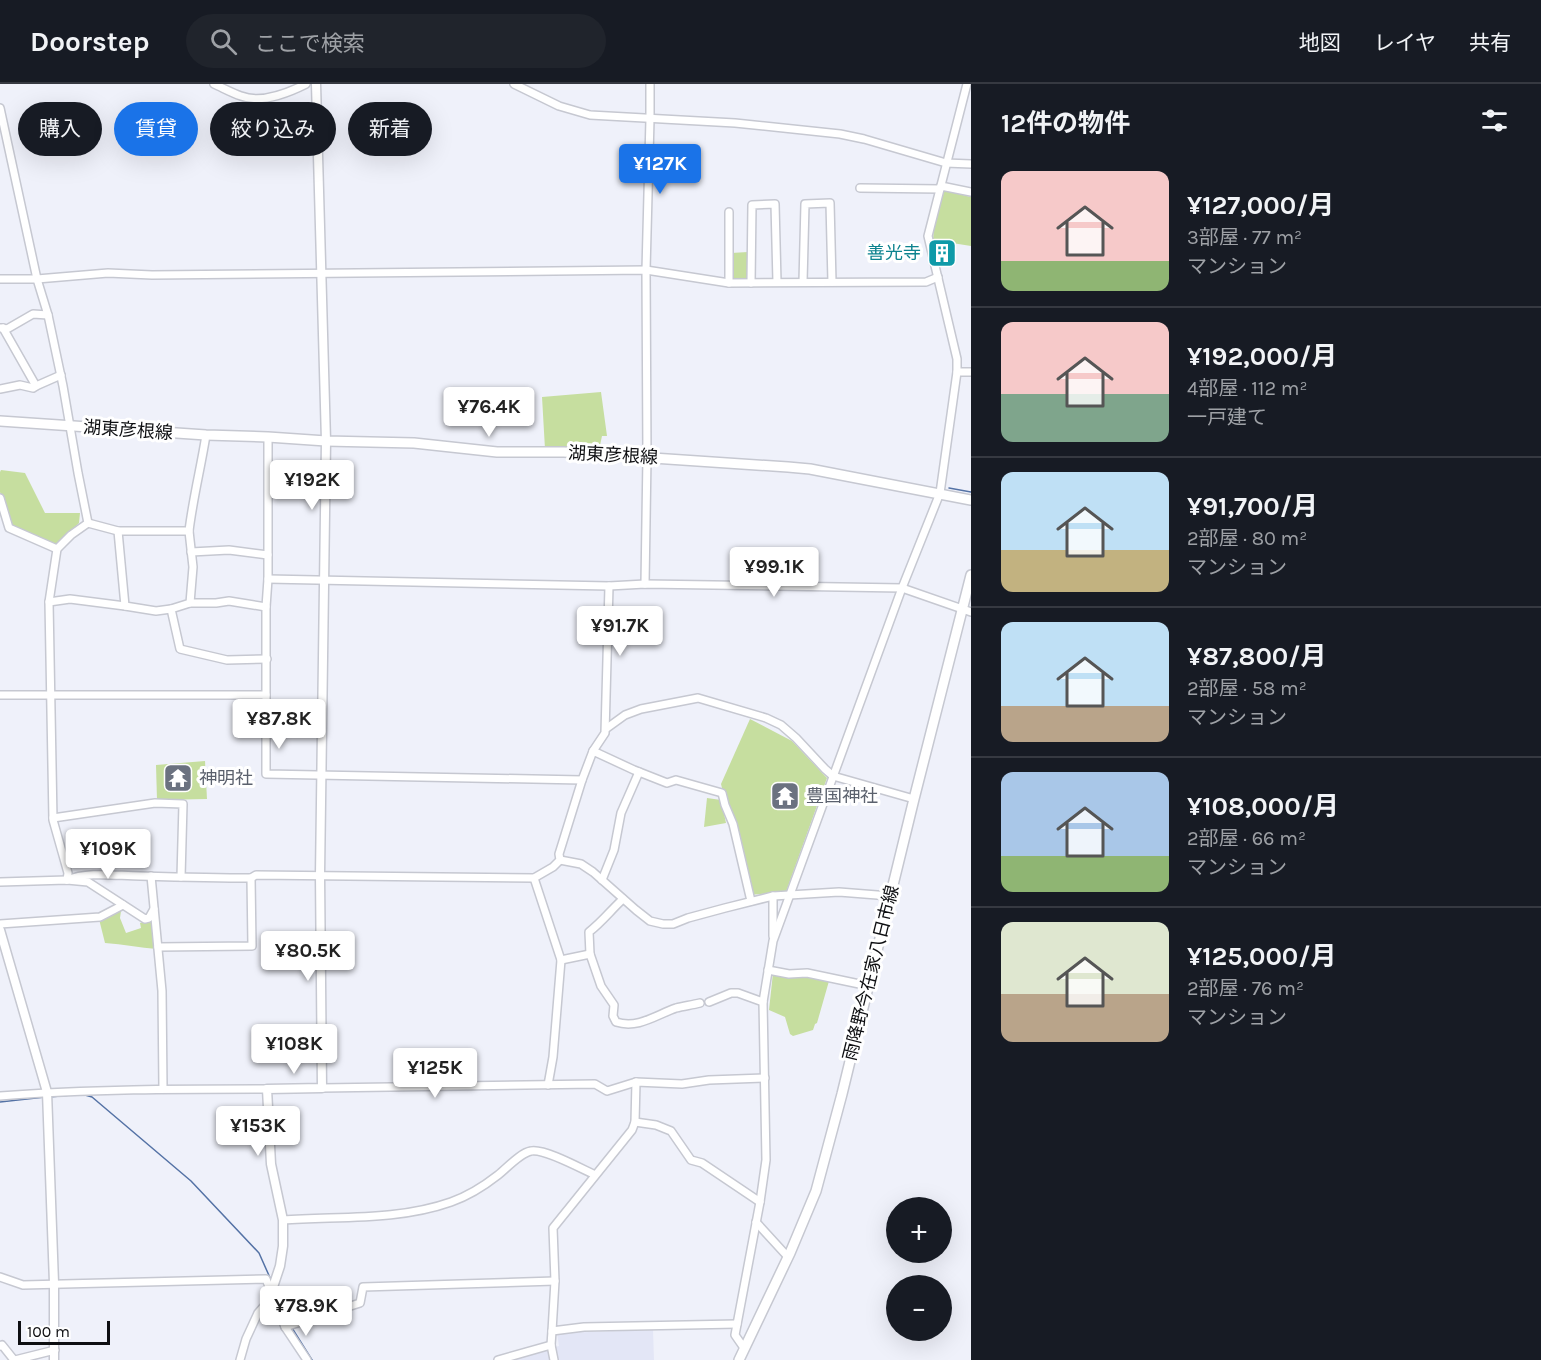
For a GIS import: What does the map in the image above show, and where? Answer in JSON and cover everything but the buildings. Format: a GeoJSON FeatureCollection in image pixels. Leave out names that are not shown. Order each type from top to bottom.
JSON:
{"type":"FeatureCollection","features":[{"type":"Feature","properties":{"kind":"main road","name":"湖東彦根線"},"geometry":{"type":"LineString","coordinates":[[0,421],[206,435],[414,443],[497,452],[564,452],[810,469],[971,500]]}},
{"type":"Feature","properties":{"kind":"main road","name":"雨降野今在家八日市線"},"geometry":{"type":"LineString","coordinates":[[739,1360],[788,1257],[816,1191],[914,799],[967,610],[971,575]]}},
{"type":"Feature","properties":{"kind":"street"},"geometry":{"type":"LineString","coordinates":[[214,84],[252,99],[286,94],[306,84]]}},
{"type":"Feature","properties":{"kind":"street"},"geometry":{"type":"LineString","coordinates":[[316,84],[326,441],[320,875],[322,1088]]}},
{"type":"Feature","properties":{"kind":"street"},"geometry":{"type":"LineString","coordinates":[[514,84],[559,106],[590,115],[735,123],[840,134],[946,163],[971,164]]}},
{"type":"Feature","properties":{"kind":"street"},"geometry":{"type":"LineString","coordinates":[[645,584],[646,270],[650,84]]}},
{"type":"Feature","properties":{"kind":"street"},"geometry":{"type":"LineString","coordinates":[[773,941],[902,588],[940,493],[957,359],[928,236],[967,84]]}},
{"type":"Feature","properties":{"kind":"street"},"geometry":{"type":"LineString","coordinates":[[0,108],[37,279],[48,315],[61,375],[88,523]]}},
{"type":"Feature","properties":{"kind":"street"},"geometry":{"type":"LineString","coordinates":[[860,188],[940,188],[971,192]]}},
{"type":"Feature","properties":{"kind":"street"},"geometry":{"type":"LineString","coordinates":[[803,282],[805,204],[830,203],[832,282]]}},
{"type":"Feature","properties":{"kind":"street"},"geometry":{"type":"LineString","coordinates":[[751,283],[752,205],[775,204],[777,282]]}},
{"type":"Feature","properties":{"kind":"street"},"geometry":{"type":"LineString","coordinates":[[729,212],[729,283]]}},
{"type":"Feature","properties":{"kind":"street"},"geometry":{"type":"LineString","coordinates":[[0,279],[37,279],[108,273],[152,275],[646,270],[729,283],[926,282],[938,277]]}},
{"type":"Feature","properties":{"kind":"street"},"geometry":{"type":"LineString","coordinates":[[1,328],[7,329],[33,314],[48,315]]}},
{"type":"Feature","properties":{"kind":"street"},"geometry":{"type":"LineString","coordinates":[[1,328],[36,386]]}},
{"type":"Feature","properties":{"kind":"street"},"geometry":{"type":"LineString","coordinates":[[957,372],[971,372]]}},
{"type":"Feature","properties":{"kind":"street"},"geometry":{"type":"LineString","coordinates":[[0,389],[20,385],[33,388],[61,375]]}},
{"type":"Feature","properties":{"kind":"street"},"geometry":{"type":"LineString","coordinates":[[190,603],[193,567],[189,531],[206,435]]}},
{"type":"Feature","properties":{"kind":"street"},"geometry":{"type":"LineString","coordinates":[[268,436],[266,774],[582,780]]}},
{"type":"Feature","properties":{"kind":"street"},"geometry":{"type":"LineString","coordinates":[[0,498],[9,528],[57,549]]}},
{"type":"Feature","properties":{"kind":"street"},"geometry":{"type":"LineString","coordinates":[[88,523],[118,531],[189,531]]}},
{"type":"Feature","properties":{"kind":"street"},"geometry":{"type":"LineString","coordinates":[[67,880],[68,873],[53,818],[48,602],[57,549],[88,523]]}},
{"type":"Feature","properties":{"kind":"street"},"geometry":{"type":"LineString","coordinates":[[118,531],[125,606]]}},
{"type":"Feature","properties":{"kind":"street"},"geometry":{"type":"LineString","coordinates":[[191,552],[229,550],[268,555]]}},
{"type":"Feature","properties":{"kind":"street"},"geometry":{"type":"LineString","coordinates":[[268,579],[609,586],[645,584],[902,588],[967,610]]}},
{"type":"Feature","properties":{"kind":"street"},"geometry":{"type":"LineString","coordinates":[[560,860],[559,854],[582,780],[593,751],[607,728],[609,586]]}},
{"type":"Feature","properties":{"kind":"street"},"geometry":{"type":"LineString","coordinates":[[48,602],[70,600],[156,611],[190,603],[229,601],[266,607]]}},
{"type":"Feature","properties":{"kind":"street"},"geometry":{"type":"LineString","coordinates":[[171,609],[180,649],[226,660],[267,659]]}},
{"type":"Feature","properties":{"kind":"street"},"geometry":{"type":"LineString","coordinates":[[0,694],[266,695]]}},
{"type":"Feature","properties":{"kind":"street"},"geometry":{"type":"LineString","coordinates":[[607,728],[625,715],[641,709],[698,698],[766,718],[781,725],[833,776],[914,799]]}},
{"type":"Feature","properties":{"kind":"street"},"geometry":{"type":"LineString","coordinates":[[593,751],[667,783],[676,780],[722,793],[733,824],[751,902]]}},
{"type":"Feature","properties":{"kind":"street"},"geometry":{"type":"LineString","coordinates":[[602,880],[614,850],[621,813],[639,772]]}},
{"type":"Feature","properties":{"kind":"street"},"geometry":{"type":"LineString","coordinates":[[53,818],[155,803],[183,804],[181,877]]}},
{"type":"Feature","properties":{"kind":"street"},"geometry":{"type":"LineString","coordinates":[[67,880],[77,876],[251,878],[256,875],[534,878],[560,860]]}},
{"type":"Feature","properties":{"kind":"street"},"geometry":{"type":"LineString","coordinates":[[560,860],[581,864],[650,921],[663,924],[673,924],[688,918],[790,894],[839,892],[890,896]]}},
{"type":"Feature","properties":{"kind":"street"},"geometry":{"type":"LineString","coordinates":[[151,876],[162,991],[163,1088]]}},
{"type":"Feature","properties":{"kind":"street"},"geometry":{"type":"LineString","coordinates":[[158,947],[252,946],[251,878]]}},
{"type":"Feature","properties":{"kind":"street"},"geometry":{"type":"LineString","coordinates":[[534,878],[561,960],[553,1057],[548,1085]]}},
{"type":"Feature","properties":{"kind":"street"},"geometry":{"type":"LineString","coordinates":[[0,882],[67,880],[88,882],[145,919],[149,918],[154,909]]}},
{"type":"Feature","properties":{"kind":"street"},"geometry":{"type":"LineString","coordinates":[[744,1348],[735,1335],[766,1160],[763,1002],[773,941],[774,896]]}},
{"type":"Feature","properties":{"kind":"street"},"geometry":{"type":"LineString","coordinates":[[623,899],[601,923],[589,932],[590,954],[601,986],[614,1005],[613,1016],[616,1022],[639,1023],[677,1008],[700,1003]]}},
{"type":"Feature","properties":{"kind":"street"},"geometry":{"type":"LineString","coordinates":[[0,924],[100,917],[123,905]]}},
{"type":"Feature","properties":{"kind":"street"},"geometry":{"type":"LineString","coordinates":[[0,930],[47,1092],[54,1283],[54,1360]]}},
{"type":"Feature","properties":{"kind":"street"},"geometry":{"type":"LineString","coordinates":[[561,960],[590,954]]}},
{"type":"Feature","properties":{"kind":"street"},"geometry":{"type":"LineString","coordinates":[[768,970],[789,974],[807,973],[869,986]]}},
{"type":"Feature","properties":{"kind":"street"},"geometry":{"type":"LineString","coordinates":[[709,1002],[731,993],[738,993],[763,1002]]}},
{"type":"Feature","properties":{"kind":"street"},"geometry":{"type":"LineString","coordinates":[[0,1096],[163,1088],[267,1089],[595,1084],[607,1090],[636,1082],[682,1084],[709,1080],[765,1078]]}},
{"type":"Feature","properties":{"kind":"street"},"geometry":{"type":"LineString","coordinates":[[554,1360],[551,1345],[555,1281],[553,1228],[632,1130],[635,1122],[636,1082]]}},
{"type":"Feature","properties":{"kind":"street"},"geometry":{"type":"LineString","coordinates":[[240,1360],[246,1339],[258,1313],[271,1293],[280,1266],[283,1246],[283,1220],[271,1164],[267,1089]]}},
{"type":"Feature","properties":{"kind":"street"},"geometry":{"type":"LineString","coordinates":[[635,1122],[656,1125],[671,1131],[691,1160],[702,1164],[760,1202]]}},
{"type":"Feature","properties":{"kind":"street"},"geometry":{"type":"LineString","coordinates":[[283,1220],[397,1214],[450,1203],[470,1194],[533,1150],[557,1157],[595,1175]]}},
{"type":"Feature","properties":{"kind":"street"},"geometry":{"type":"LineString","coordinates":[[756,1222],[788,1257]]}},
{"type":"Feature","properties":{"kind":"street"},"geometry":{"type":"LineString","coordinates":[[0,1277],[23,1285],[266,1279],[271,1293],[307,1360]]}},
{"type":"Feature","properties":{"kind":"street"},"geometry":{"type":"LineString","coordinates":[[288,1326],[360,1303],[363,1287],[555,1281]]}},
{"type":"Feature","properties":{"kind":"street"},"geometry":{"type":"LineString","coordinates":[[552,1331],[584,1327],[737,1324]]}},
{"type":"Feature","properties":{"kind":"street"},"geometry":{"type":"LineString","coordinates":[[498,1360],[551,1345]]}},
{"type":"Feature","properties":{"kind":"street"},"geometry":{"type":"LineString","coordinates":[[0,1346],[14,1360],[55,1350]]}},
{"type":"Feature","properties":{"kind":"shaded area"},"geometry":{"type":"Polygon","coordinates":[[[653,1330],[654,1360],[508,1360],[559,1346],[557,1333],[653,1330]]]}},
{"type":"Feature","properties":{"kind":"green space"},"geometry":{"type":"Polygon","coordinates":[[[943,190],[971,197],[971,246],[933,240],[943,190]]]}},
{"type":"Feature","properties":{"kind":"green space"},"geometry":{"type":"Polygon","coordinates":[[[748,252],[749,277],[746,279],[732,278],[731,253],[748,252]]]}},
{"type":"Feature","properties":{"kind":"green space"},"geometry":{"type":"Polygon","coordinates":[[[601,392],[607,436],[602,436],[599,450],[545,449],[542,397],[601,392]]]}},
{"type":"Feature","properties":{"kind":"green space"},"geometry":{"type":"Polygon","coordinates":[[[1,470],[25,473],[45,513],[80,513],[79,523],[57,547],[10,526],[0,492],[1,470]]]}},
{"type":"Feature","properties":{"kind":"green space"},"geometry":{"type":"Polygon","coordinates":[[[750,719],[792,741],[827,778],[786,892],[749,895],[721,784],[750,719]]]}},
{"type":"Feature","properties":{"kind":"green space"},"geometry":{"type":"Polygon","coordinates":[[[205,761],[207,799],[157,800],[156,765],[205,761]]]}},
{"type":"Feature","properties":{"kind":"green space"},"geometry":{"type":"Polygon","coordinates":[[[707,798],[721,800],[726,823],[704,827],[707,798]]]}},
{"type":"Feature","properties":{"kind":"green space"},"geometry":{"type":"Polygon","coordinates":[[[118,910],[121,911],[120,918],[126,933],[141,928],[140,923],[148,921],[154,924],[157,949],[105,943],[99,919],[118,910]]]}},
{"type":"Feature","properties":{"kind":"green space"},"geometry":{"type":"Polygon","coordinates":[[[773,973],[829,981],[813,1030],[793,1036],[790,1034],[785,1017],[769,1010],[773,973]]]}},
{"type":"Feature","properties":{"kind":"waterway"},"geometry":{"type":"LineString","coordinates":[[949,488],[971,492]]}},
{"type":"Feature","properties":{"kind":"waterway"},"geometry":{"type":"LineString","coordinates":[[49,1097],[71,1095]]}},
{"type":"Feature","properties":{"kind":"waterway"},"geometry":{"type":"LineString","coordinates":[[85,1095],[92,1097],[191,1181],[259,1253],[271,1280]]}},
{"type":"Feature","properties":{"kind":"waterway"},"geometry":{"type":"LineString","coordinates":[[0,1102],[45,1097]]}},
{"type":"Feature","properties":{"kind":"waterway"},"geometry":{"type":"LineString","coordinates":[[275,1290],[290,1324]]}},
{"type":"Feature","properties":{"kind":"waterway"},"geometry":{"type":"LineString","coordinates":[[292,1328],[312,1360]]}},
{"type":"Feature","properties":{"kind":"place","name":"善光寺"},"geometry":{"type":"Point","coordinates":[942,253]}},
{"type":"Feature","properties":{"kind":"place","name":"神明社"},"geometry":{"type":"Point","coordinates":[178,778]}},
{"type":"Feature","properties":{"kind":"place","name":"豊国神社"},"geometry":{"type":"Point","coordinates":[785,796]}}]}
